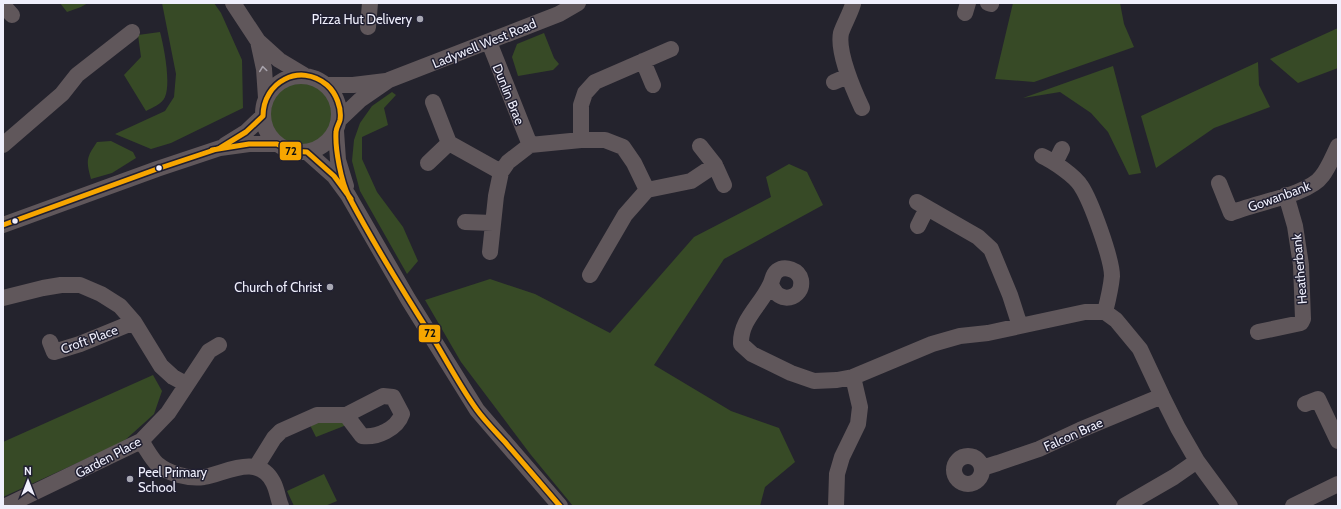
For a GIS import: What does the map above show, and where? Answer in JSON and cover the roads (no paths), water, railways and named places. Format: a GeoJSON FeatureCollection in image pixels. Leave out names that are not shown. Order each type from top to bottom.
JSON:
{"type":"FeatureCollection","features":[{"type":"Feature","properties":{"kind":"street"},"geometry":{"type":"LineString","coordinates":[[232,3],[258,41],[279,60],[304,75],[316,78],[327,84],[335,94],[339,106],[338,160],[348,196]]}},
{"type":"Feature","properties":{"kind":"street"},"geometry":{"type":"LineString","coordinates":[[368,27],[370,3]]}},
{"type":"Feature","properties":{"kind":"street","name":"Ladywell West Road"},"geometry":{"type":"LineString","coordinates":[[327,84],[353,85],[389,80],[489,42],[560,8],[578,3]]}},
{"type":"Feature","properties":{"kind":"street"},"geometry":{"type":"LineString","coordinates":[[857,4],[841,32],[841,79],[862,108]]}},
{"type":"Feature","properties":{"kind":"street"},"geometry":{"type":"LineString","coordinates":[[3,145],[62,94],[77,75],[132,32]]}},
{"type":"Feature","properties":{"kind":"street"},"geometry":{"type":"LineString","coordinates":[[258,41],[264,69],[266,98]]}},
{"type":"Feature","properties":{"kind":"street","name":"Dunlin Brae"},"geometry":{"type":"LineString","coordinates":[[489,42],[530,145]]}},
{"type":"Feature","properties":{"kind":"street"},"geometry":{"type":"LineString","coordinates":[[581,140],[581,105],[584,93],[594,82],[671,49]]}},
{"type":"Feature","properties":{"kind":"street"},"geometry":{"type":"LineString","coordinates":[[643,62],[653,85]]}},
{"type":"Feature","properties":{"kind":"street"},"geometry":{"type":"LineString","coordinates":[[304,75],[288,77],[275,85],[266,98],[263,106],[263,116],[267,131],[277,144],[291,151],[307,152],[318,148],[329,141],[338,125]]}},
{"type":"Feature","properties":{"kind":"street","name":"Ladywell West Road"},"geometry":{"type":"LineString","coordinates":[[338,125],[360,100],[389,80]]}},
{"type":"Feature","properties":{"kind":"street"},"geometry":{"type":"LineString","coordinates":[[433,102],[448,143],[501,172]]}},
{"type":"Feature","properties":{"kind":"street"},"geometry":{"type":"LineString","coordinates":[[220,148],[246,132],[263,116]]}},
{"type":"Feature","properties":{"kind":"street"},"geometry":{"type":"LineString","coordinates":[[490,252],[501,172],[508,162],[530,145],[581,140],[605,140],[623,147],[634,163],[647,190]]}},
{"type":"Feature","properties":{"kind":"street"},"geometry":{"type":"LineString","coordinates":[[428,163],[448,143]]}},
{"type":"Feature","properties":{"kind":"street"},"geometry":{"type":"LineString","coordinates":[[3,225],[157,168],[220,148],[249,144],[277,144]]}},
{"type":"Feature","properties":{"kind":"street"},"geometry":{"type":"LineString","coordinates":[[700,146],[715,165],[724,185]]}},
{"type":"Feature","properties":{"kind":"street","name":"Gowanbank"},"geometry":{"type":"LineString","coordinates":[[1219,183],[1231,213],[1286,196],[1314,184],[1322,177],[1338,146]]}},
{"type":"Feature","properties":{"kind":"street"},"geometry":{"type":"LineString","coordinates":[[307,152],[334,176],[348,196],[408,299],[477,410],[560,506]]}},
{"type":"Feature","properties":{"kind":"street"},"geometry":{"type":"LineString","coordinates":[[1053,156],[1081,184],[1106,248],[1112,274],[1110,296],[1105,312]]}},
{"type":"Feature","properties":{"kind":"street"},"geometry":{"type":"LineString","coordinates":[[590,275],[625,215],[647,190],[691,181],[715,165]]}},
{"type":"Feature","properties":{"kind":"street","name":"Heatherbank"},"geometry":{"type":"LineString","coordinates":[[1258,332],[1301,323],[1302,319],[1301,265],[1295,226],[1286,196]]}},
{"type":"Feature","properties":{"kind":"street"},"geometry":{"type":"LineString","coordinates":[[918,226],[922,205],[978,236],[991,249],[1010,295],[1020,326]]}},
{"type":"Feature","properties":{"kind":"street"},"geometry":{"type":"LineString","coordinates":[[465,222],[493,224]]}},
{"type":"Feature","properties":{"kind":"street"},"geometry":{"type":"LineString","coordinates":[[771,284],[753,310],[743,331],[741,344],[752,354],[791,373],[814,381],[837,380],[853,377],[932,344],[960,336],[988,333],[1085,312],[1105,312],[1116,320],[1140,349],[1178,428],[1197,461],[1230,506]]}},
{"type":"Feature","properties":{"kind":"street","name":"Croft Place"},"geometry":{"type":"LineString","coordinates":[[3,298],[61,285],[80,286],[101,294],[120,306],[134,322],[161,366],[186,384]]}},
{"type":"Feature","properties":{"kind":"street","name":"Croft Place"},"geometry":{"type":"LineString","coordinates":[[50,342],[54,352],[80,344],[134,322]]}},
{"type":"Feature","properties":{"kind":"street","name":"Garden Place"},"geometry":{"type":"LineString","coordinates":[[6,506],[141,441],[168,413],[209,351],[219,345]]}},
{"type":"Feature","properties":{"kind":"street"},"geometry":{"type":"LineString","coordinates":[[836,506],[837,474],[840,462],[858,424],[860,407],[853,377]]}},
{"type":"Feature","properties":{"kind":"street","name":"Falcon Brae"},"geometry":{"type":"LineString","coordinates":[[982,468],[1039,449],[1080,430],[1162,396]]}},
{"type":"Feature","properties":{"kind":"street"},"geometry":{"type":"LineString","coordinates":[[1305,404],[1318,399],[1338,441]]}},
{"type":"Feature","properties":{"kind":"street"},"geometry":{"type":"LineString","coordinates":[[256,467],[274,438],[281,431],[317,415],[346,415]]}},
{"type":"Feature","properties":{"kind":"street"},"geometry":{"type":"LineString","coordinates":[[141,441],[157,464],[174,474],[193,478],[204,477],[233,468],[245,466],[256,467],[267,474],[273,482],[281,506]]}},
{"type":"Feature","properties":{"kind":"street"},"geometry":{"type":"LineString","coordinates":[[1124,506],[1146,501],[1197,461]]}},
{"type":"Feature","properties":{"kind":"street"},"geometry":{"type":"LineString","coordinates":[[1292,506],[1338,484]]}},
{"type":"Feature","properties":{"kind":"place","name":"Pizza Hut Delivery"},"geometry":{"type":"Point","coordinates":[420,19]}},
{"type":"Feature","properties":{"kind":"place","name":"Church of Christ"},"geometry":{"type":"Point","coordinates":[330,287]}},
{"type":"Feature","properties":{"kind":"place","name":"Peel Primary School"},"geometry":{"type":"Point","coordinates":[130,479]}}]}
